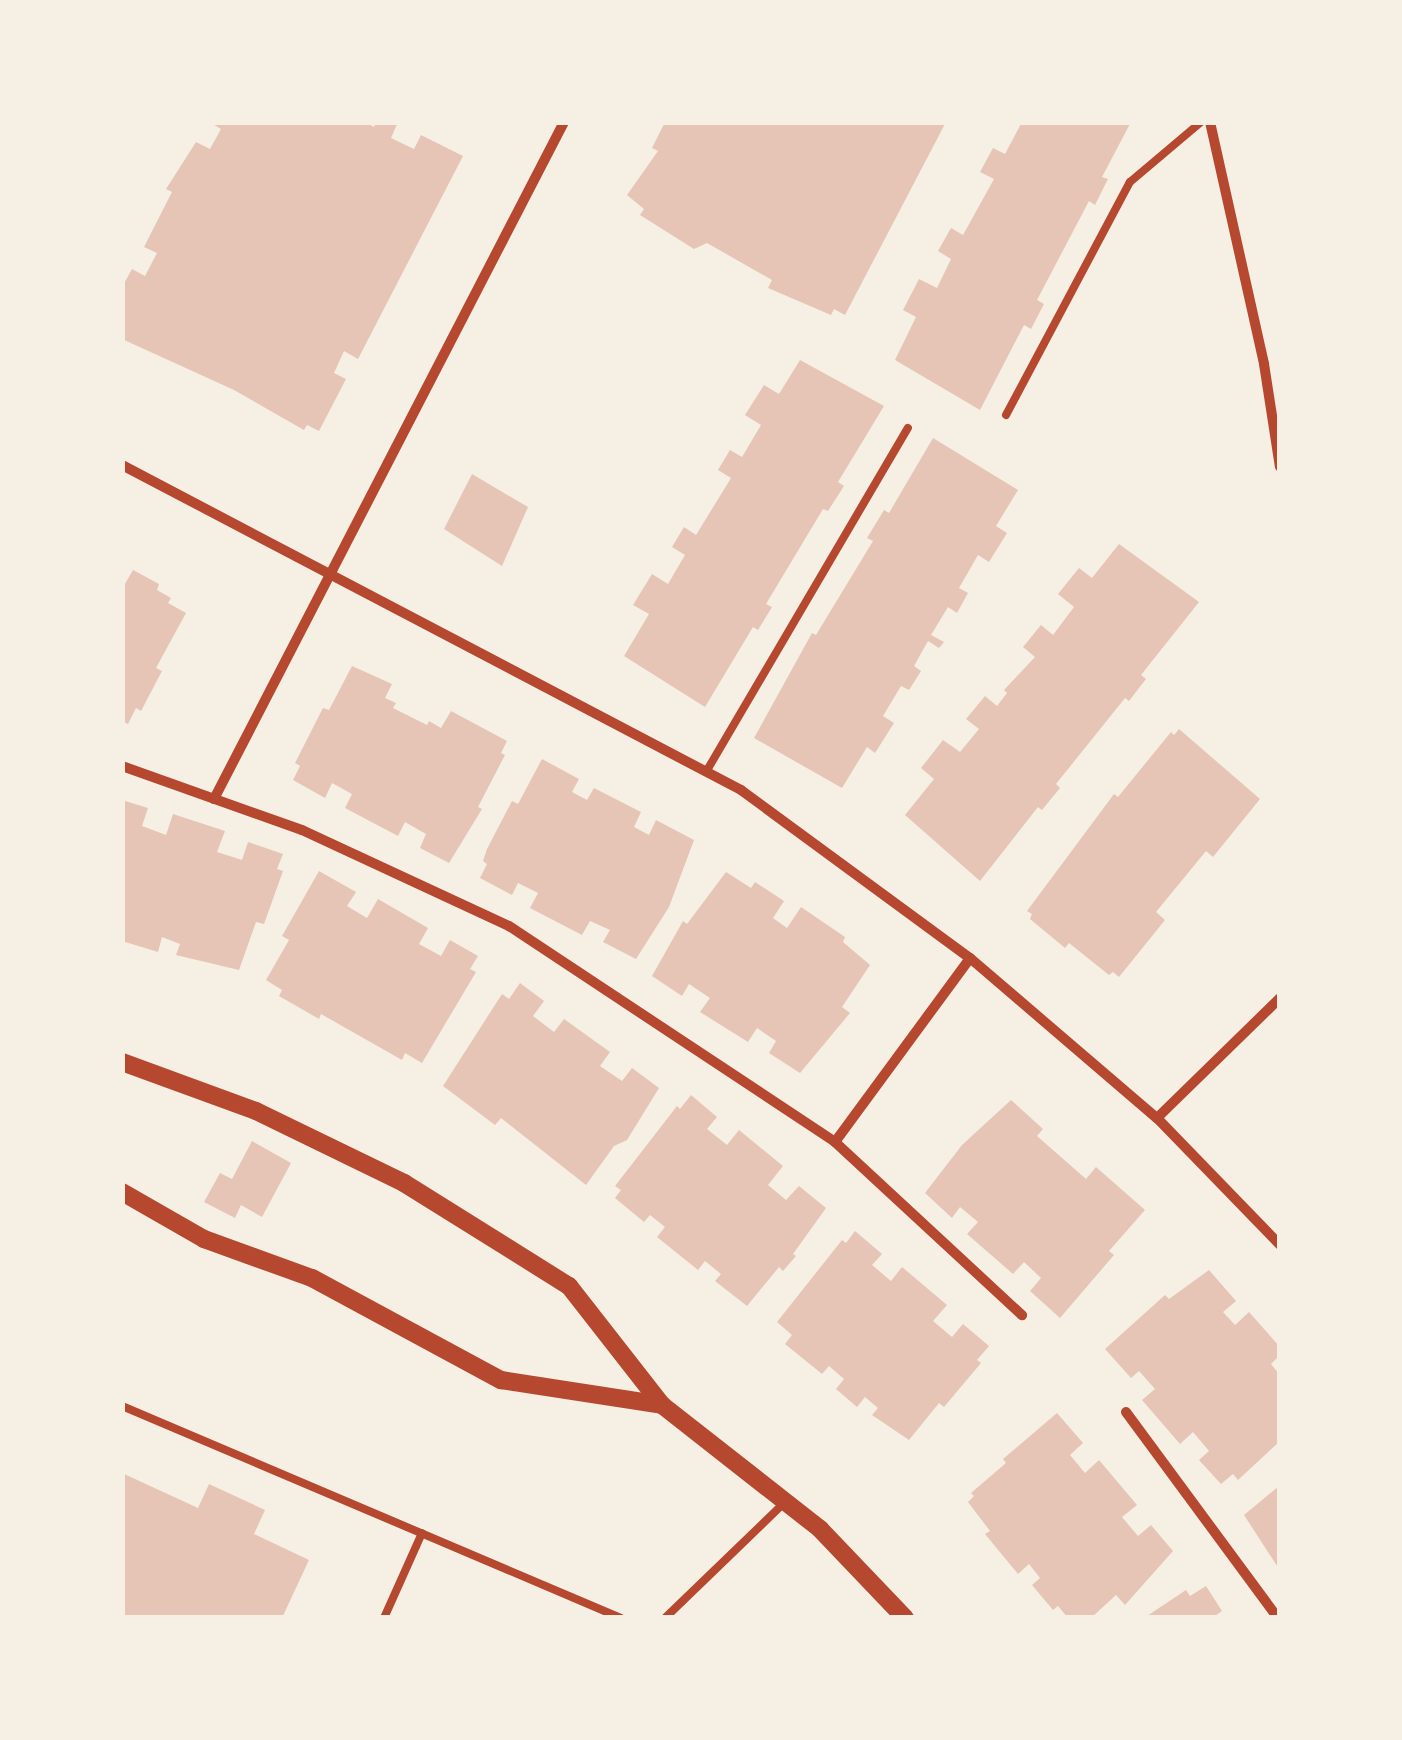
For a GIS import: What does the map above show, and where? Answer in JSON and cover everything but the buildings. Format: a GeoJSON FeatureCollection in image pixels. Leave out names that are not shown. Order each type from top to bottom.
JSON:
{"type":"FeatureCollection","features":[{"type":"Feature","properties":{"kind":"street"},"geometry":{"type":"LineString","coordinates":[[214,799],[564,122]]}},
{"type":"Feature","properties":{"kind":"street"},"geometry":{"type":"LineString","coordinates":[[1210,122],[1264,364],[1280,467]]}},
{"type":"Feature","properties":{"kind":"street"},"geometry":{"type":"LineString","coordinates":[[122,465],[326,576],[741,790],[970,958],[1157,1118],[1280,1245]]}},
{"type":"Feature","properties":{"kind":"street"},"geometry":{"type":"LineString","coordinates":[[122,766],[302,830],[509,926],[834,1142],[1022,1315]]}},
{"type":"Feature","properties":{"kind":"street"},"geometry":{"type":"LineString","coordinates":[[834,1142],[970,958]]}},
{"type":"Feature","properties":{"kind":"street"},"geometry":{"type":"LineString","coordinates":[[1157,1118],[1280,998]]}},
{"type":"Feature","properties":{"kind":"street"},"geometry":{"type":"LineString","coordinates":[[122,1062],[256,1111],[404,1183],[569,1286],[662,1406],[820,1529],[905,1618]]}},
{"type":"Feature","properties":{"kind":"street"},"geometry":{"type":"LineString","coordinates":[[122,1192],[204,1239],[312,1278],[501,1380],[662,1406]]}},
{"type":"Feature","properties":{"kind":"street"},"geometry":{"type":"LineString","coordinates":[[1126,1412],[1278,1618]]}},
{"type":"Feature","properties":{"kind":"lane"},"geometry":{"type":"LineString","coordinates":[[1006,416],[1130,182],[1201,122]]}},
{"type":"Feature","properties":{"kind":"lane"},"geometry":{"type":"LineString","coordinates":[[706,772],[908,428]]}},
{"type":"Feature","properties":{"kind":"lane"},"geometry":{"type":"LineString","coordinates":[[122,1406],[621,1618]]}},
{"type":"Feature","properties":{"kind":"lane"},"geometry":{"type":"LineString","coordinates":[[665,1618],[785,1502]]}},
{"type":"Feature","properties":{"kind":"lane"},"geometry":{"type":"LineString","coordinates":[[384,1618],[422,1533]]}}]}
